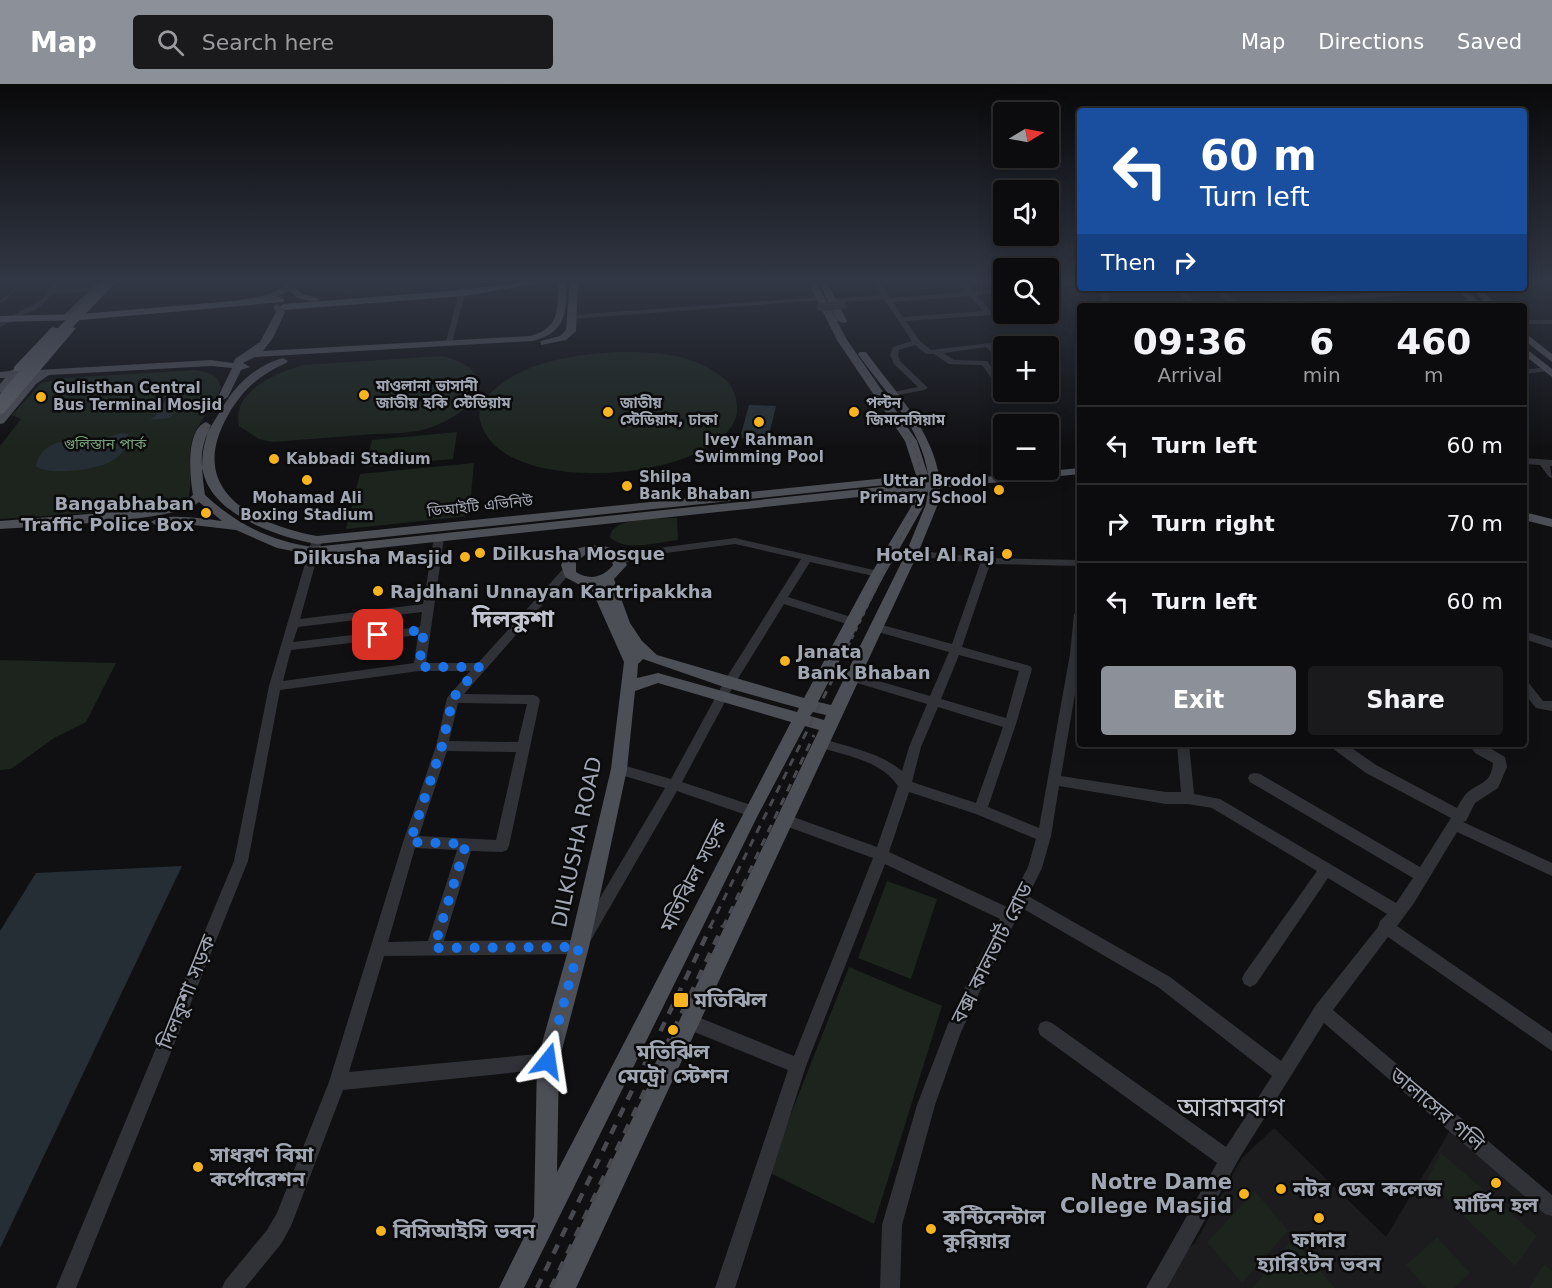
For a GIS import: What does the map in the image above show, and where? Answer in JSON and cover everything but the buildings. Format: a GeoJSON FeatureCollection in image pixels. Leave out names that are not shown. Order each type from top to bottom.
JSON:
{"type":"FeatureCollection","features":[{"type":"Feature","properties":{"kind":"highway"},"geometry":{"type":"LineString","coordinates":[[0,397],[22,369],[54,336]]}},
{"type":"Feature","properties":{"kind":"highway"},"geometry":{"type":"LineString","coordinates":[[16,372],[54,336]]}},
{"type":"Feature","properties":{"kind":"highway"},"geometry":{"type":"LineString","coordinates":[[0,402],[56,336]]}},
{"type":"Feature","properties":{"kind":"highway"},"geometry":{"type":"LineString","coordinates":[[0,411],[59,336]]}},
{"type":"Feature","properties":{"kind":"main road"},"geometry":{"type":"LineString","coordinates":[[0,525],[166,512],[189,505],[199,496],[194,462],[195,451],[203,432],[233,380],[240,359],[253,354],[267,336]]}},
{"type":"Feature","properties":{"kind":"main road"},"geometry":{"type":"LineString","coordinates":[[272,336],[268,346],[270,351],[279,357]]}},
{"type":"Feature","properties":{"kind":"main road"},"geometry":{"type":"LineString","coordinates":[[34,370],[51,372],[201,364],[253,367],[279,357],[448,343],[530,339],[540,336]]}},
{"type":"Feature","properties":{"kind":"main road"},"geometry":{"type":"LineString","coordinates":[[0,375],[34,370],[253,354],[279,357],[314,356],[544,343],[563,336]]}},
{"type":"Feature","properties":{"kind":"main road"},"geometry":{"type":"LineString","coordinates":[[840,336],[911,441],[929,482]]}},
{"type":"Feature","properties":{"kind":"main road"},"geometry":{"type":"LineString","coordinates":[[563,1288],[851,677],[912,553],[932,504],[920,436],[852,336]]}},
{"type":"Feature","properties":{"kind":"main road"},"geometry":{"type":"LineString","coordinates":[[1527,338],[1552,359]]}},
{"type":"Feature","properties":{"kind":"main road"},"geometry":{"type":"LineString","coordinates":[[1527,353],[1549,371]]}},
{"type":"Feature","properties":{"kind":"main road","name":"ডিআইটি এভিনিউ"},"geometry":{"type":"LineString","coordinates":[[279,357],[243,385],[216,427],[209,444],[207,463],[210,477],[227,502],[240,512],[280,532],[315,545],[929,482]]}},
{"type":"Feature","properties":{"kind":"main road"},"geometry":{"type":"LineString","coordinates":[[201,364],[218,369],[233,380]]}},
{"type":"Feature","properties":{"kind":"main road"},"geometry":{"type":"LineString","coordinates":[[0,370],[16,372]]}},
{"type":"Feature","properties":{"kind":"main road"},"geometry":{"type":"LineString","coordinates":[[0,390],[16,372]]}},
{"type":"Feature","properties":{"kind":"main road"},"geometry":{"type":"LineString","coordinates":[[0,421],[32,382],[51,372]]}},
{"type":"Feature","properties":{"kind":"main road"},"geometry":{"type":"LineString","coordinates":[[1059,464],[1077,462]]}},
{"type":"Feature","properties":{"kind":"main road"},"geometry":{"type":"LineString","coordinates":[[929,482],[1077,471]]}},
{"type":"Feature","properties":{"kind":"main road"},"geometry":{"type":"LineString","coordinates":[[929,482],[993,472]]}},
{"type":"Feature","properties":{"kind":"main road","name":"মতিঝিল সড়ক"},"geometry":{"type":"LineString","coordinates":[[511,1288],[752,811],[929,482]]}},
{"type":"Feature","properties":{"kind":"main road","name":"ডিআইটি এভিনিউ"},"geometry":{"type":"LineString","coordinates":[[199,496],[240,529],[285,546],[439,538],[555,521]]}},
{"type":"Feature","properties":{"kind":"main road"},"geometry":{"type":"LineString","coordinates":[[1527,508],[1552,514]]}},
{"type":"Feature","properties":{"kind":"main road"},"geometry":{"type":"LineString","coordinates":[[1527,517],[1552,523]]}},
{"type":"Feature","properties":{"kind":"main road"},"geometry":{"type":"LineString","coordinates":[[584,518],[589,550]]}},
{"type":"Feature","properties":{"kind":"main road"},"geometry":{"type":"LineString","coordinates":[[0,530],[193,520],[240,529]]}},
{"type":"Feature","properties":{"kind":"main road"},"geometry":{"type":"LineString","coordinates":[[285,546],[297,537]]}},
{"type":"Feature","properties":{"kind":"main road"},"geometry":{"type":"LineString","coordinates":[[589,550],[612,552],[620,561],[617,570],[601,580],[575,578],[568,570],[570,560],[589,550]]}},
{"type":"Feature","properties":{"kind":"main road"},"geometry":{"type":"LineString","coordinates":[[601,580],[610,594],[637,658],[729,683],[804,712],[828,727]]}},
{"type":"Feature","properties":{"kind":"main road","name":"DILKUSHA ROAD"},"geometry":{"type":"LineString","coordinates":[[545,1221],[548,1061],[579,947],[619,770],[628,688],[637,658]]}},
{"type":"Feature","properties":{"kind":"main road"},"geometry":{"type":"LineString","coordinates":[[628,688],[648,679],[658,678],[721,698],[804,712]]}},
{"type":"Feature","properties":{"kind":"street"},"geometry":{"type":"LineString","coordinates":[[448,343],[450,336]]}},
{"type":"Feature","properties":{"kind":"street"},"geometry":{"type":"LineString","coordinates":[[912,336],[929,352],[988,345],[993,350]]}},
{"type":"Feature","properties":{"kind":"street"},"geometry":{"type":"LineString","coordinates":[[891,395],[924,388],[897,362],[894,355],[896,349],[916,342]]}},
{"type":"Feature","properties":{"kind":"street"},"geometry":{"type":"LineString","coordinates":[[935,351],[952,362],[984,363],[993,375]]}},
{"type":"Feature","properties":{"kind":"street"},"geometry":{"type":"LineString","coordinates":[[1527,372],[1549,371]]}},
{"type":"Feature","properties":{"kind":"street"},"geometry":{"type":"LineString","coordinates":[[1527,461],[1548,462],[1552,475]]}},
{"type":"Feature","properties":{"kind":"street"},"geometry":{"type":"LineString","coordinates":[[419,667],[439,538]]}},
{"type":"Feature","properties":{"kind":"street"},"geometry":{"type":"LineString","coordinates":[[620,561],[666,550],[735,541],[878,574]]}},
{"type":"Feature","properties":{"kind":"street","name":"দিলকুশা সড়ক"},"geometry":{"type":"LineString","coordinates":[[66,1288],[241,861],[275,686],[315,545]]}},
{"type":"Feature","properties":{"kind":"street"},"geometry":{"type":"LineString","coordinates":[[912,553],[986,561],[1077,563]]}},
{"type":"Feature","properties":{"kind":"street"},"geometry":{"type":"LineString","coordinates":[[378,949],[579,947],[674,785],[729,683],[807,558]]}},
{"type":"Feature","properties":{"kind":"street"},"geometry":{"type":"LineString","coordinates":[[725,1288],[798,1066],[880,855],[905,785],[915,747],[956,649],[986,561]]}},
{"type":"Feature","properties":{"kind":"street"},"geometry":{"type":"LineString","coordinates":[[232,1288],[274,1237],[284,1220],[338,1082],[410,842],[442,746],[453,698],[568,570]]}},
{"type":"Feature","properties":{"kind":"street"},"geometry":{"type":"LineString","coordinates":[[781,599],[853,622]]}},
{"type":"Feature","properties":{"kind":"street"},"geometry":{"type":"LineString","coordinates":[[292,624],[429,607]]}},
{"type":"Feature","properties":{"kind":"street"},"geometry":{"type":"LineString","coordinates":[[875,627],[1026,669],[1010,724],[980,810]]}},
{"type":"Feature","properties":{"kind":"street"},"geometry":{"type":"LineString","coordinates":[[285,646],[424,630]]}},
{"type":"Feature","properties":{"kind":"street"},"geometry":{"type":"LineString","coordinates":[[1527,636],[1552,644]]}},
{"type":"Feature","properties":{"kind":"street","name":"বক্স কালভার্ট রোড"},"geometry":{"type":"LineString","coordinates":[[890,1288],[892,1225],[926,1105],[954,1030],[1035,868],[1055,780],[1077,644]]}},
{"type":"Feature","properties":{"kind":"street"},"geometry":{"type":"LineString","coordinates":[[275,686],[419,667],[479,667]]}},
{"type":"Feature","properties":{"kind":"street"},"geometry":{"type":"LineString","coordinates":[[851,677],[1010,724]]}},
{"type":"Feature","properties":{"kind":"street"},"geometry":{"type":"LineString","coordinates":[[1527,689],[1540,705],[1552,706]]}},
{"type":"Feature","properties":{"kind":"street"},"geometry":{"type":"LineString","coordinates":[[410,842],[502,846],[534,700],[453,698]]}},
{"type":"Feature","properties":{"kind":"street"},"geometry":{"type":"LineString","coordinates":[[828,727],[890,766],[900,775],[905,785],[980,810],[1044,836]]}},
{"type":"Feature","properties":{"kind":"street"},"geometry":{"type":"LineString","coordinates":[[442,746],[524,747]]}},
{"type":"Feature","properties":{"kind":"street"},"geometry":{"type":"LineString","coordinates":[[1183,747],[1188,798]]}},
{"type":"Feature","properties":{"kind":"street"},"geometry":{"type":"LineString","coordinates":[[1340,747],[1458,821],[1552,870]]}},
{"type":"Feature","properties":{"kind":"street"},"geometry":{"type":"LineString","coordinates":[[1156,1288],[1229,1160],[1322,1011],[1397,912],[1458,821],[1470,799],[1493,784],[1500,767],[1500,760],[1478,747]]}},
{"type":"Feature","properties":{"kind":"street"},"geometry":{"type":"LineString","coordinates":[[619,770],[674,785],[752,811]]}},
{"type":"Feature","properties":{"kind":"street"},"geometry":{"type":"LineString","coordinates":[[1255,778],[1422,876]]}},
{"type":"Feature","properties":{"kind":"street"},"geometry":{"type":"LineString","coordinates":[[1055,780],[1166,798],[1188,798],[1215,803],[1397,912]]}},
{"type":"Feature","properties":{"kind":"street"},"geometry":{"type":"LineString","coordinates":[[785,820],[880,855],[1009,916]]}},
{"type":"Feature","properties":{"kind":"street"},"geometry":{"type":"LineString","coordinates":[[434,948],[466,844]]}},
{"type":"Feature","properties":{"kind":"street"},"geometry":{"type":"LineString","coordinates":[[1251,979],[1326,870]]}},
{"type":"Feature","properties":{"kind":"street"},"geometry":{"type":"LineString","coordinates":[[1019,899],[1164,982],[1282,1073]]}},
{"type":"Feature","properties":{"kind":"street"},"geometry":{"type":"LineString","coordinates":[[1385,926],[1552,1043]]}},
{"type":"Feature","properties":{"kind":"street","name":"ডালাসের গলি"},"geometry":{"type":"LineString","coordinates":[[1322,1011],[1552,1207]]}},
{"type":"Feature","properties":{"kind":"street"},"geometry":{"type":"LineString","coordinates":[[688,1021],[798,1066]]}},
{"type":"Feature","properties":{"kind":"street"},"geometry":{"type":"LineString","coordinates":[[1046,1029],[1229,1160]]}},
{"type":"Feature","properties":{"kind":"street"},"geometry":{"type":"LineString","coordinates":[[338,1082],[548,1061]]}},
{"type":"Feature","properties":{"kind":"shaded area"},"geometry":{"type":"Polygon","coordinates":[[[189,386],[170,418],[150,420],[156,416],[159,408],[173,392],[169,388],[189,386]]]}},
{"type":"Feature","properties":{"kind":"shaded area"},"geometry":{"type":"Polygon","coordinates":[[[749,405],[776,406],[768,439],[740,438],[749,405]]]}},
{"type":"Feature","properties":{"kind":"shaded area"},"geometry":{"type":"Polygon","coordinates":[[[121,433],[128,434],[129,442],[119,456],[103,465],[61,471],[51,471],[36,466],[39,457],[52,445],[70,440],[100,439],[121,433]]]}},
{"type":"Feature","properties":{"kind":"shaded area"},"geometry":{"type":"Polygon","coordinates":[[[182,866],[0,1248],[0,931],[36,873],[182,866]]]}},
{"type":"Feature","properties":{"kind":"shaded area","name":"নটর ডেম কলেজ"},"geometry":{"type":"Polygon","coordinates":[[[1452,1127],[1552,1212],[1552,1288],[1156,1288],[1171,1260],[1195,1243],[1242,1158],[1274,1128],[1386,1237],[1452,1127]]]}},
{"type":"Feature","properties":{"kind":"green space","name":"জাতীয় স্টেডিয়াম, ঢাকা"},"geometry":{"type":"Polygon","coordinates":[[[616,352],[674,356],[715,372],[729,383],[736,398],[737,405],[730,429],[705,449],[669,463],[626,471],[581,473],[539,467],[505,453],[484,431],[479,414],[483,402],[513,376],[529,368],[564,358],[616,352]]]}},
{"type":"Feature","properties":{"kind":"green space"},"geometry":{"type":"Polygon","coordinates":[[[443,356],[463,364],[475,373],[479,383],[477,394],[459,413],[429,428],[408,432],[272,442],[259,439],[239,426],[238,414],[249,393],[258,385],[292,368],[303,365],[443,356]]]}},
{"type":"Feature","properties":{"kind":"green space","name":"গুলিস্তান পার্ক"},"geometry":{"type":"Polygon","coordinates":[[[196,370],[218,379],[221,387],[216,400],[193,437],[188,499],[173,507],[0,519],[0,446],[21,419],[12,415],[41,383],[66,378],[196,370]]]}},
{"type":"Feature","properties":{"kind":"green space"},"geometry":{"type":"Polygon","coordinates":[[[457,432],[453,459],[365,467],[372,440],[457,432]]]}},
{"type":"Feature","properties":{"kind":"green space"},"geometry":{"type":"Polygon","coordinates":[[[474,463],[469,516],[346,529],[360,474],[474,463]]]}},
{"type":"Feature","properties":{"kind":"green space"},"geometry":{"type":"Polygon","coordinates":[[[677,518],[678,540],[633,546],[617,542],[610,537],[619,525],[628,522],[677,518]]]}},
{"type":"Feature","properties":{"kind":"green space"},"geometry":{"type":"Polygon","coordinates":[[[0,660],[116,663],[86,722],[54,738],[11,769],[0,770],[0,660]]]}},
{"type":"Feature","properties":{"kind":"green space"},"geometry":{"type":"Polygon","coordinates":[[[887,881],[937,899],[911,979],[858,958],[887,881]]]}},
{"type":"Feature","properties":{"kind":"green space"},"geometry":{"type":"Polygon","coordinates":[[[849,967],[942,1006],[874,1224],[768,1172],[849,967]]]}},
{"type":"Feature","properties":{"kind":"green space"},"geometry":{"type":"Polygon","coordinates":[[[1441,1153],[1537,1236],[1515,1266],[1427,1180],[1441,1153]]]}},
{"type":"Feature","properties":{"kind":"green space"},"geometry":{"type":"Polygon","coordinates":[[[1255,1191],[1288,1231],[1242,1283],[1207,1242],[1255,1191]]]}},
{"type":"Feature","properties":{"kind":"green space"},"geometry":{"type":"Polygon","coordinates":[[[1437,1237],[1470,1273],[1454,1288],[1426,1288],[1406,1265],[1437,1237]]]}},
{"type":"Feature","properties":{"kind":"green space"},"geometry":{"type":"Polygon","coordinates":[[[1293,1238],[1335,1288],[1253,1288],[1293,1238]]]}},
{"type":"Feature","properties":{"kind":"green space"},"geometry":{"type":"Polygon","coordinates":[[[1544,1264],[1552,1271],[1552,1288],[1529,1288],[1544,1264]]]}},
{"type":"Feature","properties":{"kind":"railway"},"geometry":{"type":"LineString","coordinates":[[842,336],[916,450],[919,467],[917,498],[912,514],[846,651]]}},
{"type":"Feature","properties":{"kind":"railway"},"geometry":{"type":"LineString","coordinates":[[710,927],[847,650]]}},
{"type":"Feature","properties":{"kind":"railway"},"geometry":{"type":"LineString","coordinates":[[723,927],[814,735]]}},
{"type":"Feature","properties":{"kind":"railway"},"geometry":{"type":"LineString","coordinates":[[537,1288],[711,926]]}},
{"type":"Feature","properties":{"kind":"railway"},"geometry":{"type":"LineString","coordinates":[[551,1288],[723,926]]}},
{"type":"Feature","properties":{"kind":"place","name":"মাওলানা ভাসানী জাতীয় হকি স্টেডিয়াম"},"geometry":{"type":"Point","coordinates":[364,395]}},
{"type":"Feature","properties":{"kind":"place","name":"Gulisthan Central Bus Terminal Mosjid"},"geometry":{"type":"Point","coordinates":[41,397]}},
{"type":"Feature","properties":{"kind":"place","name":"জাতীয় স্টেডিয়াম, ঢাকা"},"geometry":{"type":"Point","coordinates":[608,412]}},
{"type":"Feature","properties":{"kind":"place","name":"পল্টন জিমনেসিয়াম"},"geometry":{"type":"Point","coordinates":[854,412]}},
{"type":"Feature","properties":{"kind":"place","name":"Ivey Rahman Swimming Pool"},"geometry":{"type":"Point","coordinates":[759,422]}},
{"type":"Feature","properties":{"kind":"place","name":"Kabbadi Stadium"},"geometry":{"type":"Point","coordinates":[274,459]}},
{"type":"Feature","properties":{"kind":"place","name":"Mohamad Ali Boxing Stadium"},"geometry":{"type":"Point","coordinates":[307,480]}},
{"type":"Feature","properties":{"kind":"place","name":"Shilpa Bank Bhaban"},"geometry":{"type":"Point","coordinates":[627,486]}},
{"type":"Feature","properties":{"kind":"place","name":"Uttar Brodol Primary School"},"geometry":{"type":"Point","coordinates":[999,490]}},
{"type":"Feature","properties":{"kind":"place","name":"Bangabhaban Traffic Police Box"},"geometry":{"type":"Point","coordinates":[206,513]}},
{"type":"Feature","properties":{"kind":"place","name":"Dilkusha Mosque"},"geometry":{"type":"Point","coordinates":[480,553]}},
{"type":"Feature","properties":{"kind":"place","name":"Hotel Al Raj"},"geometry":{"type":"Point","coordinates":[1007,554]}},
{"type":"Feature","properties":{"kind":"place","name":"Dilkusha Masjid"},"geometry":{"type":"Point","coordinates":[465,557]}},
{"type":"Feature","properties":{"kind":"place","name":"Rajdhani Unnayan Kartripakkha"},"geometry":{"type":"Point","coordinates":[378,591]}},
{"type":"Feature","properties":{"kind":"place","name":"Janata Bank Bhaban"},"geometry":{"type":"Point","coordinates":[785,661]}},
{"type":"Feature","properties":{"kind":"place","name":"মতিঝিল"},"geometry":{"type":"Point","coordinates":[681,1000]}},
{"type":"Feature","properties":{"kind":"place","name":"মতিঝিল মেট্রো স্টেশন"},"geometry":{"type":"Point","coordinates":[673,1030]}},
{"type":"Feature","properties":{"kind":"place","name":"সাধরণ বিমা কর্পোরেশন"},"geometry":{"type":"Point","coordinates":[198,1167]}},
{"type":"Feature","properties":{"kind":"place","name":"মার্টিন হল"},"geometry":{"type":"Point","coordinates":[1496,1183]}},
{"type":"Feature","properties":{"kind":"place","name":"নটর ডেম কলেজ"},"geometry":{"type":"Point","coordinates":[1281,1189]}},
{"type":"Feature","properties":{"kind":"place","name":"Notre Dame College Masjid"},"geometry":{"type":"Point","coordinates":[1244,1194]}},
{"type":"Feature","properties":{"kind":"place","name":"ফাদার হ্যারিংটন ভবন"},"geometry":{"type":"Point","coordinates":[1319,1218]}},
{"type":"Feature","properties":{"kind":"place","name":"কন্টিনেন্টাল কুরিয়ার"},"geometry":{"type":"Point","coordinates":[931,1229]}},
{"type":"Feature","properties":{"kind":"place","name":"বিসিআইসি ভবন"},"geometry":{"type":"Point","coordinates":[381,1231]}},
{"type":"Feature","properties":{"kind":"district","name":"দিলকুশা"},"geometry":{"type":"Point","coordinates":[513,619]}},
{"type":"Feature","properties":{"kind":"district","name":"আরামবাগ"},"geometry":{"type":"Point","coordinates":[1231,1107]}},
{"type":"Feature","properties":{"kind":"route"},"geometry":{"type":"LineString","coordinates":[[378,635],[424,630],[419,667],[479,667],[453,698],[442,746],[410,842],[466,844],[434,948],[579,947],[548,1061]]}}]}
